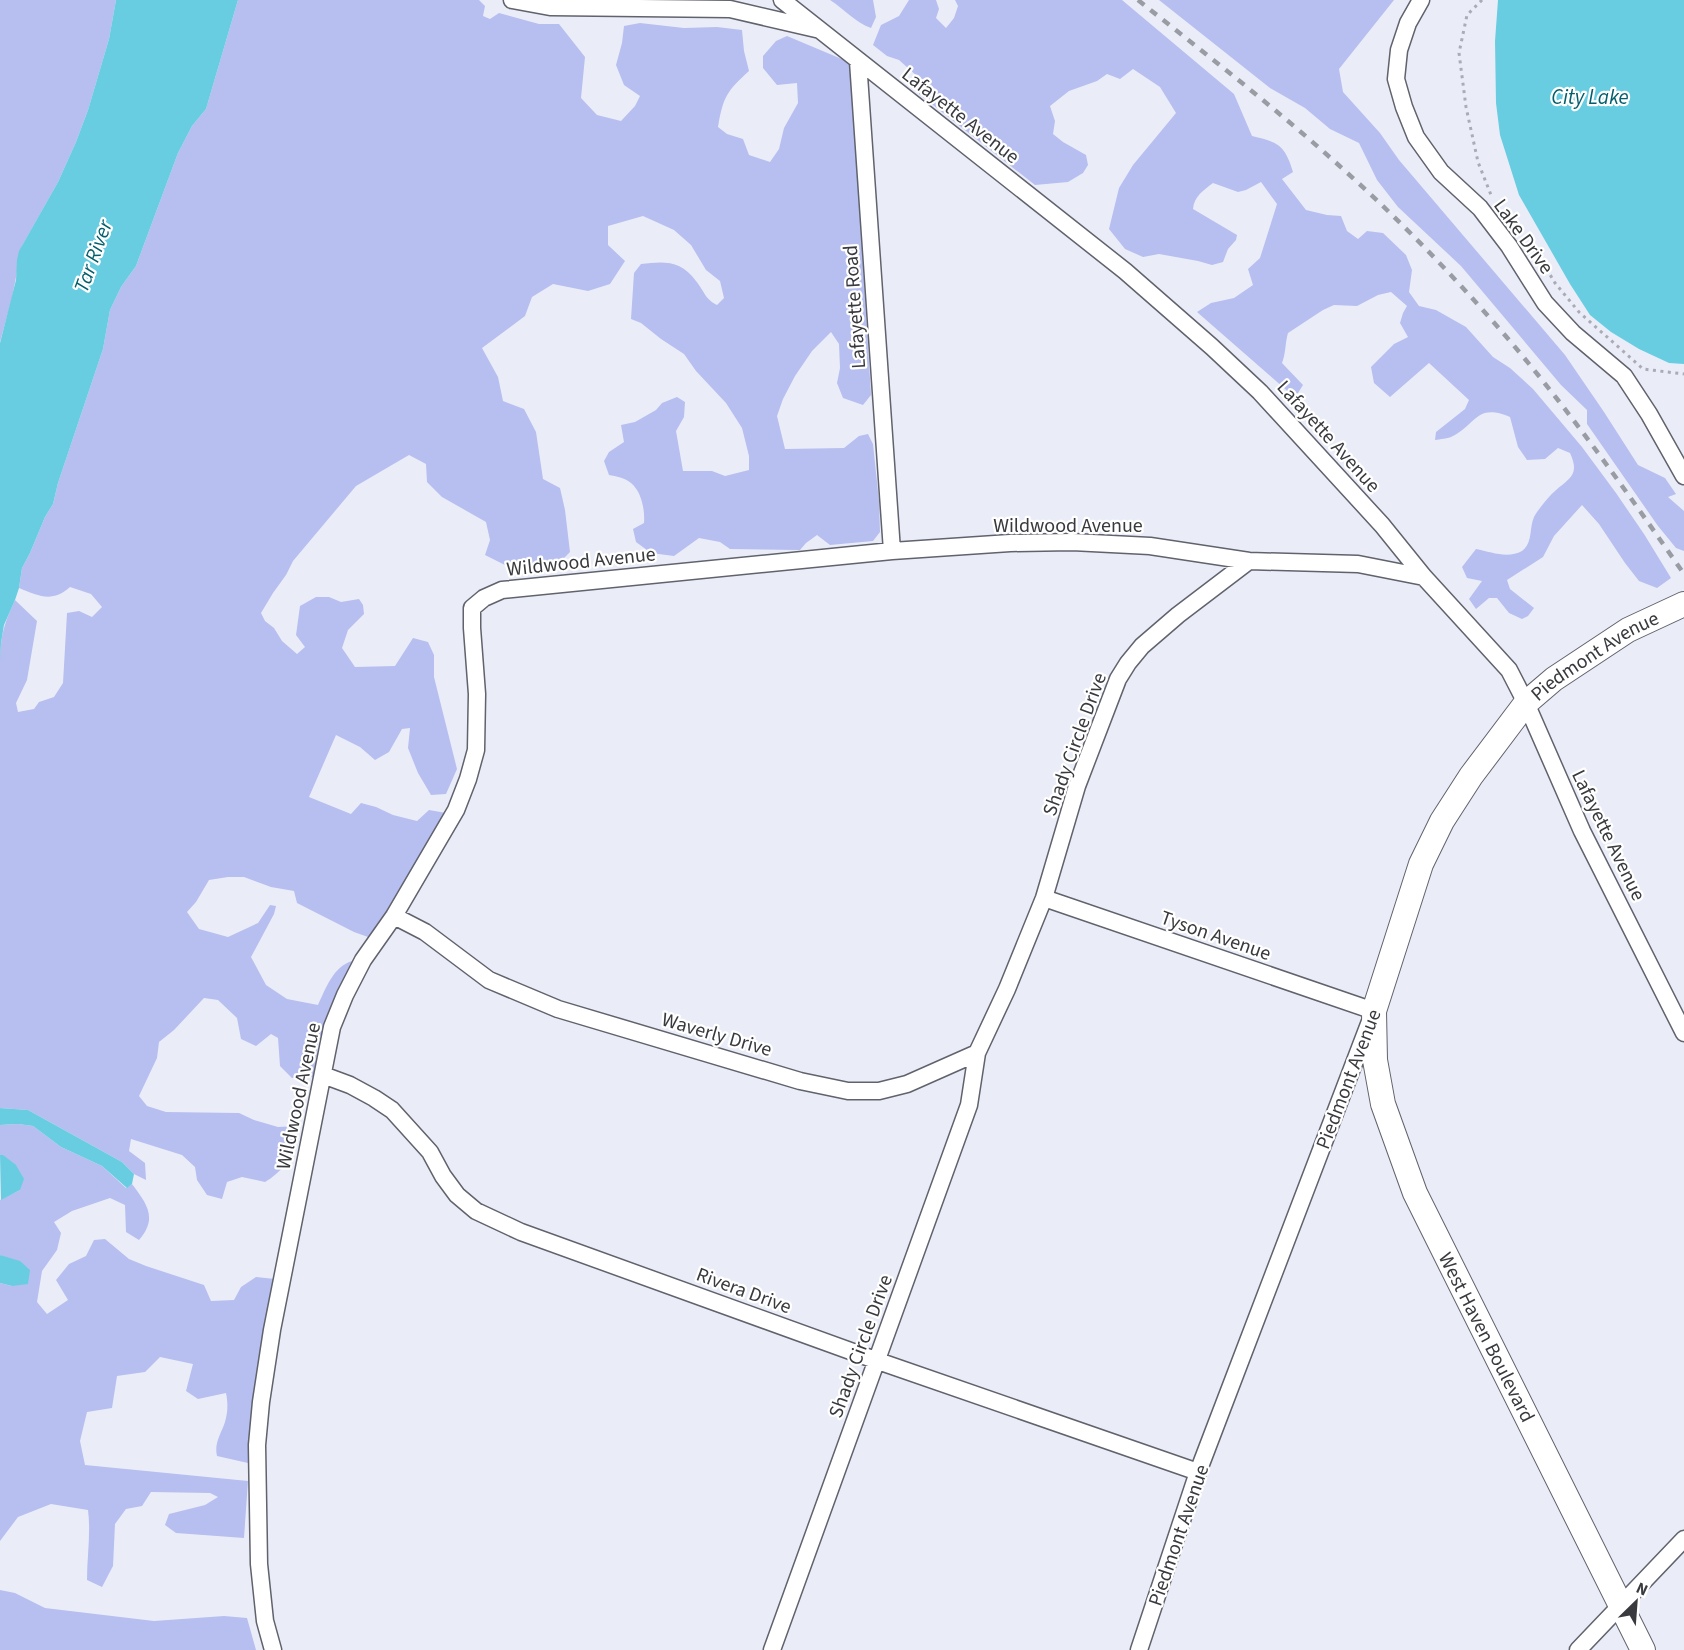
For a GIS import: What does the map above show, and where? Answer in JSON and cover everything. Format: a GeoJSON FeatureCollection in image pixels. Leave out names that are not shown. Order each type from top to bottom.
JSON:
{"type":"FeatureCollection","features":[{"type":"Feature","properties":{"kind":"street"},"geometry":{"type":"LineString","coordinates":[[512,0],[550,7],[730,9],[820,30]]}},
{"type":"Feature","properties":{"kind":"street","name":"Lafayette Avenue"},"geometry":{"type":"LineString","coordinates":[[782,0],[1125,271],[1212,347],[1267,400],[1382,525],[1424,577],[1509,670],[1526,703],[1582,831],[1684,1034]]}},
{"type":"Feature","properties":{"kind":"street","name":"Lake Drive"},"geometry":{"type":"LineString","coordinates":[[1421,0],[1408,23],[1399,51],[1396,80],[1416,137],[1441,172],[1480,208],[1502,236],[1545,303],[1572,333],[1624,376],[1649,414],[1684,476]]}},
{"type":"Feature","properties":{"kind":"street","name":"Lafayette Road"},"geometry":{"type":"LineString","coordinates":[[858,61],[892,551]]}},
{"type":"Feature","properties":{"kind":"street","name":"Wildwood Avenue"},"geometry":{"type":"LineString","coordinates":[[273,1650],[265,1621],[259,1564],[256,1445],[272,1330],[332,1027],[363,960],[394,916],[456,810],[468,779],[476,750],[477,694],[472,608],[484,598],[502,590],[892,551],[1010,543],[1072,542],[1150,546],[1249,561],[1358,564],[1424,577]]}},
{"type":"Feature","properties":{"kind":"street","name":"Shady Circle Drive"},"geometry":{"type":"LineString","coordinates":[[772,1650],[969,1104],[977,1053],[1007,989],[1044,898],[1077,786],[1118,679],[1142,646],[1178,615],[1249,561]]}},
{"type":"Feature","properties":{"kind":"street","name":"Piedmont Avenue"},"geometry":{"type":"LineString","coordinates":[[1139,1650],[1198,1472],[1374,1011],[1421,864],[1442,821],[1471,776],[1526,703],[1554,679],[1628,630],[1684,604]]}},
{"type":"Feature","properties":{"kind":"street","name":"Tyson Avenue"},"geometry":{"type":"LineString","coordinates":[[1044,898],[1374,1011]]}},
{"type":"Feature","properties":{"kind":"street","name":"Waverly Drive"},"geometry":{"type":"LineString","coordinates":[[394,916],[425,932],[489,980],[558,1010],[800,1081],[848,1091],[879,1091],[907,1084],[977,1053]]}},
{"type":"Feature","properties":{"kind":"street","name":"West Haven Boulevard"},"geometry":{"type":"LineString","coordinates":[[1374,1011],[1375,1060],[1383,1104],[1416,1193],[1643,1650]]}},
{"type":"Feature","properties":{"kind":"street","name":"Rivera Drive"},"geometry":{"type":"LineString","coordinates":[[323,1075],[366,1094],[392,1110],[430,1152],[457,1196],[476,1211],[521,1232],[878,1361],[1198,1472]]}},
{"type":"Feature","properties":{"kind":"street"},"geometry":{"type":"LineString","coordinates":[[1578,1650],[1684,1539]]}},
{"type":"Feature","properties":{"kind":"path"},"geometry":{"type":"LineString","coordinates":[[1482,0],[1467,15],[1459,53],[1466,106],[1478,162],[1491,195]]}},
{"type":"Feature","properties":{"kind":"path"},"geometry":{"type":"LineString","coordinates":[[1521,240],[1536,251],[1555,283],[1579,312],[1643,369],[1684,374]]}},
{"type":"Feature","properties":{"kind":"shaded area"},"geometry":{"type":"Polygon","coordinates":[[[0,0],[116,0],[109,39],[76,142],[58,182],[22,246],[12,298],[0,342],[0,0]]]}},
{"type":"Feature","properties":{"kind":"shaded area"},"geometry":{"type":"Polygon","coordinates":[[[238,0],[479,0],[485,6],[483,16],[490,19],[499,13],[539,24],[559,24],[585,57],[581,98],[597,115],[621,121],[635,106],[640,96],[624,85],[616,65],[624,26],[640,23],[684,28],[717,27],[742,30],[749,71],[727,95],[718,127],[727,134],[743,139],[749,155],[770,162],[779,149],[784,128],[798,103],[797,83],[777,85],[763,68],[763,56],[776,41],[787,36],[851,65],[871,395],[863,405],[843,398],[837,383],[840,368],[839,344],[831,332],[812,351],[795,376],[777,416],[785,449],[844,448],[859,436],[868,434],[873,444],[880,532],[873,541],[830,545],[817,535],[800,550],[730,549],[720,542],[699,538],[674,556],[651,553],[636,542],[633,529],[644,523],[643,507],[638,491],[626,480],[609,475],[604,461],[609,452],[624,442],[621,425],[635,422],[656,410],[662,403],[677,397],[685,402],[684,417],[676,431],[683,471],[712,471],[725,476],[749,470],[749,456],[742,428],[726,403],[696,371],[684,354],[641,323],[631,319],[634,273],[641,264],[657,262],[678,266],[690,274],[707,297],[717,305],[724,298],[720,281],[706,270],[691,245],[674,230],[643,216],[608,226],[608,245],[625,261],[610,284],[588,291],[553,284],[532,297],[525,316],[482,348],[498,377],[503,401],[524,409],[536,432],[543,479],[560,488],[570,552],[557,565],[509,567],[485,555],[490,540],[486,522],[442,497],[427,482],[426,464],[409,455],[356,486],[293,561],[261,613],[282,641],[297,654],[305,647],[296,635],[300,606],[316,597],[329,597],[341,602],[359,599],[363,605],[364,614],[348,630],[342,648],[355,667],[395,666],[413,638],[428,642],[434,655],[434,677],[457,769],[446,794],[431,795],[418,773],[408,748],[410,728],[402,729],[389,752],[375,760],[360,747],[336,735],[309,797],[351,814],[361,803],[417,821],[429,810],[446,813],[392,910],[368,937],[297,903],[294,891],[271,887],[244,877],[209,880],[187,912],[199,929],[228,937],[258,923],[270,905],[276,906],[251,957],[266,985],[287,999],[318,1005],[335,973],[352,961],[330,1009],[318,1044],[314,1077],[292,1078],[280,1066],[278,1038],[271,1034],[256,1046],[241,1039],[237,1018],[218,1000],[204,998],[174,1030],[159,1042],[157,1058],[139,1096],[147,1106],[166,1112],[239,1113],[278,1127],[298,1126],[295,1148],[281,1170],[265,1182],[242,1177],[227,1182],[222,1199],[207,1195],[197,1180],[195,1167],[182,1155],[131,1139],[129,1151],[145,1163],[146,1180],[134,1174],[122,1162],[28,1110],[0,1108],[0,660],[4,629],[15,600],[37,621],[27,680],[16,703],[18,712],[34,709],[39,702],[54,697],[63,683],[67,613],[79,611],[92,617],[102,607],[91,594],[70,587],[51,596],[39,595],[19,588],[22,568],[53,504],[103,349],[110,310],[121,287],[136,266],[178,153],[192,126],[206,109],[238,0]]]}},
{"type":"Feature","properties":{"kind":"shaded area"},"geometry":{"type":"Polygon","coordinates":[[[830,0],[873,0],[876,17],[871,28],[855,19],[830,0]]]}},
{"type":"Feature","properties":{"kind":"shaded area"},"geometry":{"type":"Polygon","coordinates":[[[909,0],[936,0],[939,9],[936,18],[946,28],[954,18],[958,6],[955,0],[1122,0],[1234,94],[1252,136],[1274,143],[1287,156],[1293,172],[1282,179],[1306,210],[1341,216],[1347,231],[1358,239],[1367,231],[1383,233],[1406,255],[1412,270],[1409,292],[1419,306],[1436,310],[1466,327],[1493,357],[1510,368],[1533,389],[1582,447],[1616,493],[1671,578],[1657,588],[1639,581],[1599,524],[1582,505],[1554,536],[1543,557],[1507,580],[1510,589],[1534,608],[1528,616],[1522,619],[1509,613],[1497,598],[1489,598],[1476,609],[1469,599],[1482,581],[1467,578],[1462,567],[1476,549],[1505,555],[1517,553],[1525,548],[1535,515],[1574,471],[1570,453],[1558,448],[1545,459],[1527,460],[1518,447],[1510,417],[1491,412],[1478,416],[1453,436],[1435,440],[1436,432],[1465,409],[1469,400],[1429,363],[1390,397],[1374,383],[1371,367],[1394,344],[1408,337],[1400,323],[1407,306],[1391,292],[1378,295],[1357,306],[1334,305],[1288,333],[1282,363],[1303,385],[1298,393],[1292,395],[1197,312],[1211,303],[1234,298],[1253,285],[1248,269],[1260,258],[1277,204],[1261,182],[1238,192],[1213,183],[1195,200],[1193,209],[1237,235],[1223,262],[1212,265],[1159,254],[1143,257],[1125,249],[1109,229],[1119,188],[1133,165],[1176,113],[1160,87],[1133,69],[1120,79],[1107,74],[1097,81],[1069,91],[1050,106],[1055,121],[1053,134],[1086,155],[1088,165],[1083,173],[1068,182],[1035,185],[919,94],[918,77],[899,60],[887,56],[873,45],[881,25],[899,16],[909,0]]]}},
{"type":"Feature","properties":{"kind":"shaded area"},"geometry":{"type":"Polygon","coordinates":[[[1159,0],[1394,0],[1339,69],[1343,92],[1380,133],[1399,160],[1565,355],[1638,465],[1665,478],[1676,494],[1668,497],[1684,511],[1684,551],[1676,548],[1658,526],[1587,424],[1587,410],[1561,385],[1461,266],[1398,207],[1377,180],[1359,143],[1330,129],[1305,108],[1270,88],[1159,0]]]}},
{"type":"Feature","properties":{"kind":"shaded area"},"geometry":{"type":"Polygon","coordinates":[[[0,1125],[33,1126],[61,1147],[102,1166],[126,1188],[132,1184],[148,1211],[148,1225],[139,1240],[126,1232],[125,1205],[110,1198],[72,1211],[54,1222],[61,1233],[57,1250],[42,1271],[37,1302],[47,1314],[68,1300],[56,1280],[69,1264],[86,1256],[94,1240],[105,1239],[129,1259],[204,1285],[211,1301],[234,1300],[241,1287],[256,1277],[275,1279],[254,1399],[248,1463],[217,1456],[217,1443],[227,1415],[226,1393],[198,1399],[186,1391],[193,1364],[160,1357],[145,1372],[117,1376],[112,1408],[87,1412],[80,1441],[85,1465],[248,1481],[244,1538],[176,1533],[165,1525],[169,1514],[205,1505],[218,1497],[210,1493],[151,1492],[142,1506],[126,1509],[115,1524],[113,1566],[102,1587],[87,1580],[88,1510],[51,1504],[18,1517],[0,1541],[0,1283],[12,1286],[6,1258],[0,1255],[0,1200],[20,1190],[3,1155],[0,1155],[0,1125]]]}},
{"type":"Feature","properties":{"kind":"shaded area"},"geometry":{"type":"Polygon","coordinates":[[[0,1590],[15,1593],[45,1608],[154,1621],[224,1616],[247,1618],[256,1650],[0,1650],[0,1590]]]}},
{"type":"Feature","properties":{"kind":"water","name":"Tar River"},"geometry":{"type":"Polygon","coordinates":[[[116,0],[238,0],[206,109],[192,126],[178,153],[136,266],[121,287],[110,310],[103,349],[53,504],[22,568],[19,588],[4,625],[0,660],[0,343],[16,280],[19,251],[58,182],[76,142],[109,39],[116,0]]]}},
{"type":"Feature","properties":{"kind":"water","name":"City Lake"},"geometry":{"type":"Polygon","coordinates":[[[1498,0],[1684,0],[1684,364],[1669,363],[1639,349],[1611,332],[1590,315],[1519,195],[1500,135],[1496,103],[1495,41],[1498,0]]]}},
{"type":"Feature","properties":{"kind":"water"},"geometry":{"type":"Polygon","coordinates":[[[0,1108],[28,1110],[122,1162],[134,1174],[132,1184],[127,1188],[102,1166],[61,1147],[33,1126],[0,1125],[0,1108]]]}},
{"type":"Feature","properties":{"kind":"water"},"geometry":{"type":"Polygon","coordinates":[[[0,1155],[16,1165],[24,1179],[20,1190],[1,1200],[0,1155]]]}},
{"type":"Feature","properties":{"kind":"water"},"geometry":{"type":"Polygon","coordinates":[[[0,1255],[20,1261],[30,1270],[28,1284],[12,1286],[0,1283],[0,1255]]]}},
{"type":"Feature","properties":{"kind":"railway"},"geometry":{"type":"LineString","coordinates":[[1138,0],[1319,148],[1380,203],[1465,290],[1509,339],[1561,404],[1684,574]]}}]}
